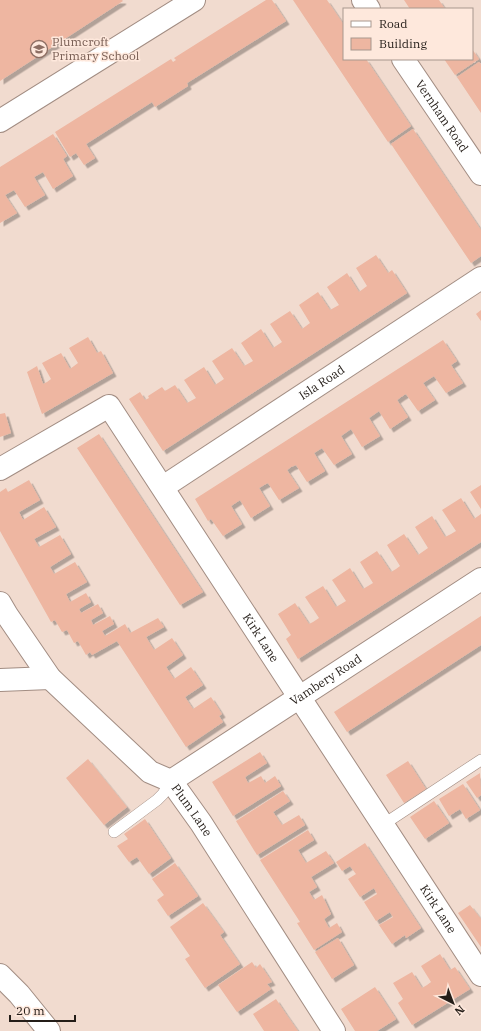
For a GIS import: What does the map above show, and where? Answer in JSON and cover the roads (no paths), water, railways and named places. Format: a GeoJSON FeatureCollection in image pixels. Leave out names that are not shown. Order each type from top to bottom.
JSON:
{"type":"FeatureCollection","features":[{"type":"Feature","properties":{"kind":"street"},"geometry":{"type":"LineString","coordinates":[[0,121],[194,0]]}},
{"type":"Feature","properties":{"kind":"street","name":"Vernham Road"},"geometry":{"type":"LineString","coordinates":[[404,60],[481,174]]}},
{"type":"Feature","properties":{"kind":"street","name":"Isla Road"},"geometry":{"type":"LineString","coordinates":[[163,487],[481,278]]}},
{"type":"Feature","properties":{"kind":"street","name":"Kirk Lane"},"geometry":{"type":"LineString","coordinates":[[0,469],[109,406],[481,974]]}},
{"type":"Feature","properties":{"kind":"street","name":"Vambery Road"},"geometry":{"type":"LineString","coordinates":[[171,781],[481,580]]}},
{"type":"Feature","properties":{"kind":"street","name":"Plum Lane"},"geometry":{"type":"LineString","coordinates":[[0,603],[6,615],[50,678],[150,772],[171,781],[200,822],[334,1031]]}},
{"type":"Feature","properties":{"kind":"street"},"geometry":{"type":"LineString","coordinates":[[0,680],[50,678]]}},
{"type":"Feature","properties":{"kind":"street"},"geometry":{"type":"LineString","coordinates":[[0,975],[19,994],[49,1031]]}},
{"type":"Feature","properties":{"kind":"lane"},"geometry":{"type":"LineString","coordinates":[[384,824],[481,760]]}},
{"type":"Feature","properties":{"kind":"lane"},"geometry":{"type":"LineString","coordinates":[[114,832],[157,800],[163,794],[171,781]]}},
{"type":"Feature","properties":{"kind":"place","name":"Plumcroft Primary School"},"geometry":{"type":"Point","coordinates":[39,49]}}]}
